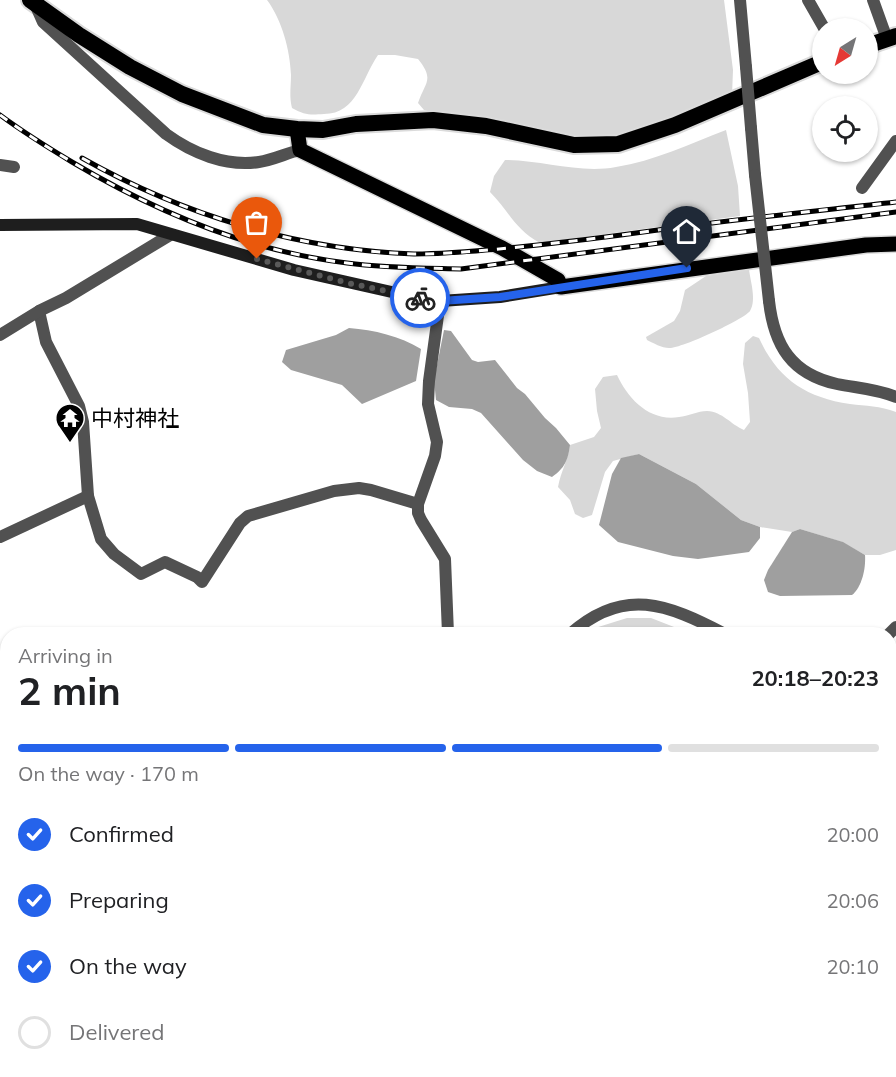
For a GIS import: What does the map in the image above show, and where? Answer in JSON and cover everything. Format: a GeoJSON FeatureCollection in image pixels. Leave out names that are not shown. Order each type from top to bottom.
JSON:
{"type":"FeatureCollection","features":[{"type":"Feature","properties":{"kind":"highway"},"geometry":{"type":"LineString","coordinates":[[33,2],[130,67],[182,94],[263,125],[297,129],[323,130],[356,124],[433,120],[486,126],[574,145],[618,144],[675,125],[812,66]]}},
{"type":"Feature","properties":{"kind":"main road"},"geometry":{"type":"LineString","coordinates":[[297,129],[300,150],[502,248],[558,280],[561,287]]}},
{"type":"Feature","properties":{"kind":"main road"},"geometry":{"type":"LineString","coordinates":[[0,225],[137,224],[337,280],[440,301],[500,297],[866,245],[896,244]]}},
{"type":"Feature","properties":{"kind":"street"},"geometry":{"type":"LineString","coordinates":[[740,0],[755,175],[771,322],[781,347],[809,375],[833,383],[882,391],[896,397]]}},
{"type":"Feature","properties":{"kind":"street"},"geometry":{"type":"LineString","coordinates":[[808,0],[818,18]]}},
{"type":"Feature","properties":{"kind":"street"},"geometry":{"type":"LineString","coordinates":[[873,0],[892,37]]}},
{"type":"Feature","properties":{"kind":"street"},"geometry":{"type":"LineString","coordinates":[[33,2],[44,22],[166,134],[184,147],[206,156],[228,161],[258,162],[300,150]]}},
{"type":"Feature","properties":{"kind":"street"},"geometry":{"type":"LineString","coordinates":[[862,188],[896,141]]}},
{"type":"Feature","properties":{"kind":"street"},"geometry":{"type":"LineString","coordinates":[[0,165],[14,167]]}},
{"type":"Feature","properties":{"kind":"street"},"geometry":{"type":"LineString","coordinates":[[0,335],[170,235]]}},
{"type":"Feature","properties":{"kind":"street"},"geometry":{"type":"LineString","coordinates":[[440,301],[428,404],[437,442],[435,456],[418,504],[418,513],[445,558],[448,627]]}},
{"type":"Feature","properties":{"kind":"street"},"geometry":{"type":"LineString","coordinates":[[39,311],[46,342],[79,406],[83,422],[88,496],[101,539],[114,554],[141,574],[165,562],[198,577],[202,582],[240,523],[248,516],[334,490],[359,488],[418,504]]}},
{"type":"Feature","properties":{"kind":"street"},"geometry":{"type":"LineString","coordinates":[[0,537],[88,496]]}},
{"type":"Feature","properties":{"kind":"street"},"geometry":{"type":"LineString","coordinates":[[578,627],[602,610],[644,604],[666,608],[710,627]]}},
{"type":"Feature","properties":{"kind":"shaded area"},"geometry":{"type":"Polygon","coordinates":[[[267,0],[724,0],[733,70],[732,95],[628,136],[575,141],[424,110],[418,103],[427,77],[418,59],[378,55],[357,93],[344,108],[335,112],[307,114],[292,108],[287,46],[281,26],[267,0]]]}},
{"type":"Feature","properties":{"kind":"shaded area"},"geometry":{"type":"Polygon","coordinates":[[[726,130],[738,186],[740,216],[540,243],[518,226],[490,192],[494,176],[505,160],[602,169],[658,156],[726,130]]]}},
{"type":"Feature","properties":{"kind":"shaded area"},"geometry":{"type":"Polygon","coordinates":[[[749,269],[753,301],[750,311],[745,315],[711,333],[675,347],[663,347],[647,340],[646,337],[674,321],[680,311],[685,290],[706,276],[749,269]]]}},
{"type":"Feature","properties":{"kind":"shaded area"},"geometry":{"type":"Polygon","coordinates":[[[349,328],[386,334],[421,349],[416,381],[362,404],[342,385],[291,370],[282,362],[286,350],[336,335],[349,328]]]}},
{"type":"Feature","properties":{"kind":"shaded area"},"geometry":{"type":"Polygon","coordinates":[[[444,330],[451,331],[472,360],[478,362],[495,360],[517,388],[570,445],[565,463],[556,474],[552,477],[537,471],[523,460],[481,413],[472,409],[449,407],[436,400],[434,380],[444,330]]]}},
{"type":"Feature","properties":{"kind":"shaded area"},"geometry":{"type":"Polygon","coordinates":[[[753,336],[759,338],[775,365],[784,375],[806,391],[834,401],[879,407],[896,412],[896,550],[880,555],[865,555],[842,542],[800,529],[792,532],[760,527],[741,520],[696,484],[639,454],[613,461],[605,472],[592,515],[583,518],[575,514],[570,500],[558,487],[570,445],[594,437],[601,428],[595,389],[603,377],[617,375],[627,392],[641,407],[659,416],[679,417],[707,411],[722,416],[744,430],[750,422],[743,364],[745,343],[753,336]]]}},
{"type":"Feature","properties":{"kind":"shaded area"},"geometry":{"type":"Polygon","coordinates":[[[639,454],[696,484],[741,520],[760,527],[760,538],[749,552],[698,559],[673,556],[618,542],[599,525],[612,474],[621,458],[639,454]]]}},
{"type":"Feature","properties":{"kind":"shaded area"},"geometry":{"type":"Polygon","coordinates":[[[800,529],[843,542],[865,555],[863,577],[852,595],[780,596],[768,592],[764,580],[768,570],[792,532],[800,529]]]}},
{"type":"Feature","properties":{"kind":"shaded area"},"geometry":{"type":"Polygon","coordinates":[[[627,618],[651,618],[674,627],[598,627],[627,618]]]}},
{"type":"Feature","properties":{"kind":"railway"},"geometry":{"type":"LineString","coordinates":[[0,115],[72,162],[170,213],[204,227],[274,249],[361,265],[461,269],[896,212]]}},
{"type":"Feature","properties":{"kind":"railway"},"geometry":{"type":"LineString","coordinates":[[82,158],[160,196],[242,226],[327,245],[414,254],[528,246],[896,202]]}},
{"type":"Feature","properties":{"kind":"way so far"},"geometry":{"type":"LineString","coordinates":[[257,259],[348,283],[420,298]]}},
{"type":"Feature","properties":{"kind":"place","name":"中村神社"},"geometry":{"type":"Point","coordinates":[70,444]}},
{"type":"Feature","properties":{"kind":"route"},"geometry":{"type":"LineString","coordinates":[[420,298],[440,301],[500,297],[687,268]]}}]}
